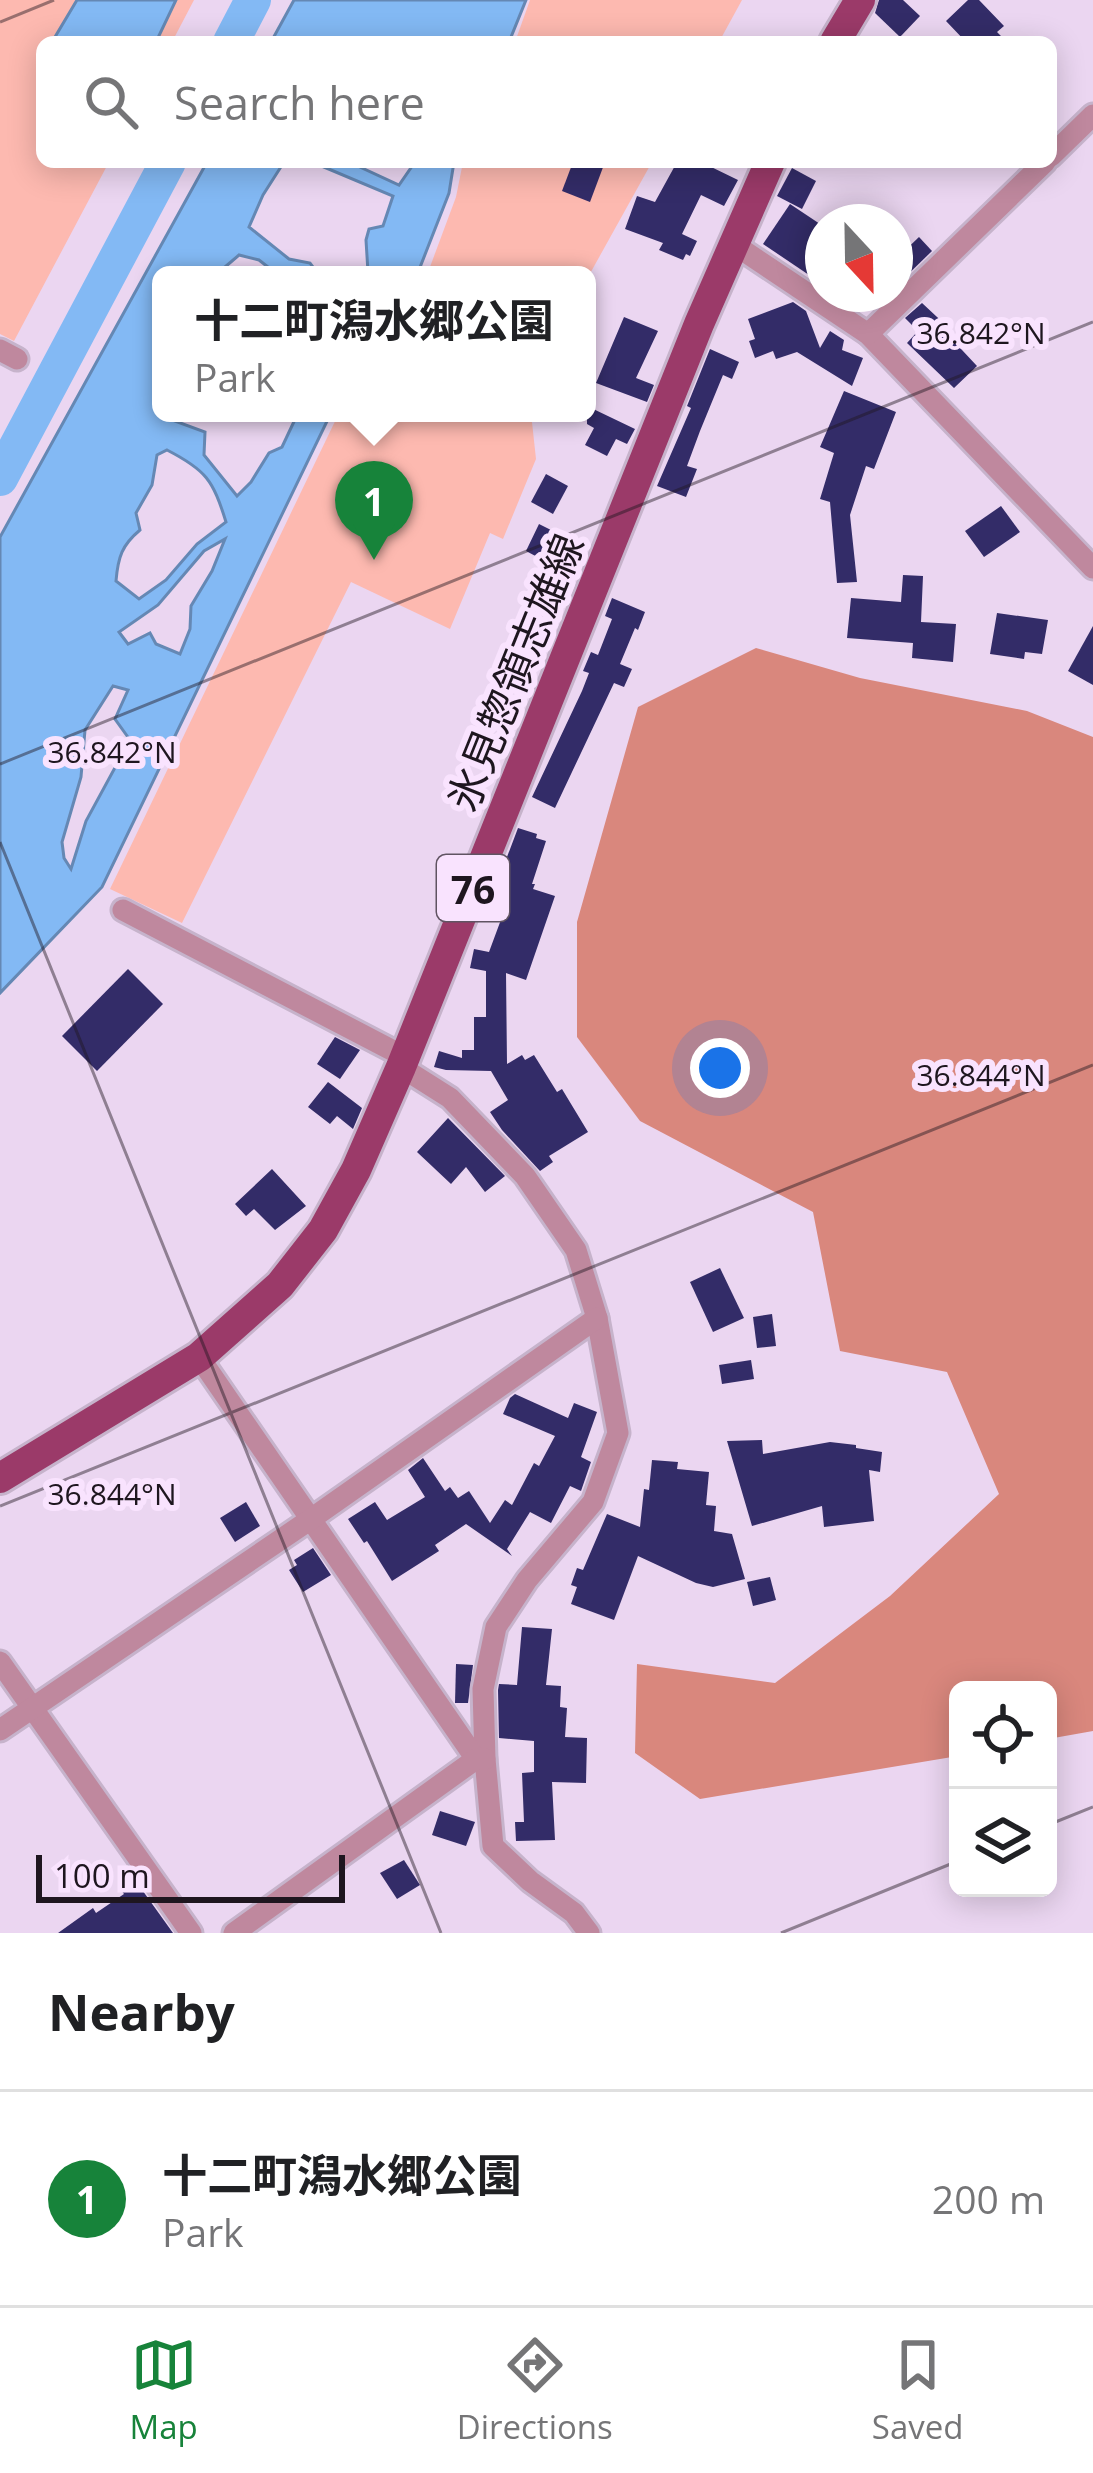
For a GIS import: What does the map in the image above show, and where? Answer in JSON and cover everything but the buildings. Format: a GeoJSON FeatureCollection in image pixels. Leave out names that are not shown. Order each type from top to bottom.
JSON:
{"type":"FeatureCollection","features":[{"type":"Feature","properties":{"kind":"main road"},"geometry":{"type":"LineString","coordinates":[[839,36],[860,0]]}},
{"type":"Feature","properties":{"kind":"main road","name":"氷見惣領志雄線"},"geometry":{"type":"LineString","coordinates":[[0,1478],[199,1357],[280,1286],[323,1230],[356,1170],[403,1062],[699,324],[767,168]]}},
{"type":"Feature","properties":{"kind":"street"},"geometry":{"type":"LineString","coordinates":[[1057,150],[1093,115]]}},
{"type":"Feature","properties":{"kind":"street"},"geometry":{"type":"LineString","coordinates":[[868,334],[1039,168]]}},
{"type":"Feature","properties":{"kind":"street"},"geometry":{"type":"LineString","coordinates":[[735,245],[868,334],[1093,568]]}},
{"type":"Feature","properties":{"kind":"street"},"geometry":{"type":"LineString","coordinates":[[123,910],[403,1062],[450,1098],[525,1177],[576,1250],[597,1318],[618,1433],[593,1502],[527,1580],[496,1627],[483,1689],[480,1759],[493,1846],[574,1913],[589,1933]]}},
{"type":"Feature","properties":{"kind":"street"},"geometry":{"type":"LineString","coordinates":[[0,1730],[597,1318]]}},
{"type":"Feature","properties":{"kind":"street"},"geometry":{"type":"LineString","coordinates":[[199,1357],[480,1759]]}},
{"type":"Feature","properties":{"kind":"street"},"geometry":{"type":"LineString","coordinates":[[0,1662],[191,1933]]}},
{"type":"Feature","properties":{"kind":"street"},"geometry":{"type":"LineString","coordinates":[[234,1933],[480,1759]]}},
{"type":"Feature","properties":{"kind":"shaded area"},"geometry":{"type":"Polygon","coordinates":[[[0,0],[194,0],[175,36],[36,36],[36,168],[106,168],[14,341],[0,334],[0,0]]]}},
{"type":"Feature","properties":{"kind":"shaded area"},"geometry":{"type":"Polygon","coordinates":[[[530,0],[742,0],[722,36],[517,36],[530,0]]]}},
{"type":"Feature","properties":{"kind":"shaded area"},"geometry":{"type":"Polygon","coordinates":[[[462,168],[649,168],[594,266],[430,266],[462,168]]]}},
{"type":"Feature","properties":{"kind":"shaded area"},"geometry":{"type":"Polygon","coordinates":[[[335,422],[532,422],[536,459],[503,539],[490,533],[450,629],[351,582],[182,923],[110,889],[335,422]]]}},
{"type":"Feature","properties":{"kind":"shaded area"},"geometry":{"type":"Polygon","coordinates":[[[756,648],[860,678],[1027,711],[1093,737],[1093,1731],[1057,1737],[1057,1681],[949,1681],[949,1758],[700,1799],[635,1753],[637,1664],[775,1683],[890,1596],[999,1494],[947,1372],[840,1351],[813,1212],[640,1121],[577,1037],[577,922],[638,707],[756,648]]]}},
{"type":"Feature","properties":{"kind":"water"},"geometry":{"type":"Polygon","coordinates":[[[77,0],[176,0],[159,36],[56,36],[77,0]]]}},
{"type":"Feature","properties":{"kind":"water"},"geometry":{"type":"Polygon","coordinates":[[[294,0],[526,0],[511,36],[274,36],[294,0]]]}},
{"type":"Feature","properties":{"kind":"water"},"geometry":{"type":"Polygon","coordinates":[[[204,168],[280,168],[249,227],[289,259],[312,266],[267,266],[239,255],[226,266],[152,266],[152,422],[178,422],[205,432],[204,455],[237,496],[269,453],[282,447],[294,422],[327,422],[102,887],[0,993],[0,537],[204,168]],[[167,450],[157,455],[152,485],[136,513],[140,530],[125,546],[116,581],[139,599],[166,580],[197,544],[226,522],[217,496],[191,464],[167,450]],[[225,539],[204,551],[158,605],[119,632],[128,644],[150,633],[156,644],[180,654],[190,629],[191,606],[225,539]],[[113,686],[85,730],[81,777],[62,842],[71,869],[86,821],[130,740],[115,719],[128,690],[113,686]]]}},
{"type":"Feature","properties":{"kind":"water"},"geometry":{"type":"Polygon","coordinates":[[[326,168],[362,168],[399,185],[411,168],[453,168],[449,193],[421,266],[368,266],[369,229],[383,226],[393,196],[326,168]]]}},
{"type":"Feature","properties":{"kind":"waterway"},"geometry":{"type":"LineString","coordinates":[[234,36],[253,0]]}},
{"type":"Feature","properties":{"kind":"waterway"},"geometry":{"type":"LineString","coordinates":[[0,478],[165,168]]}},
{"type":"Feature","properties":{"kind":"place","name":"十二町潟水郷公園"},"geometry":{"type":"Point","coordinates":[374,560]}}]}
